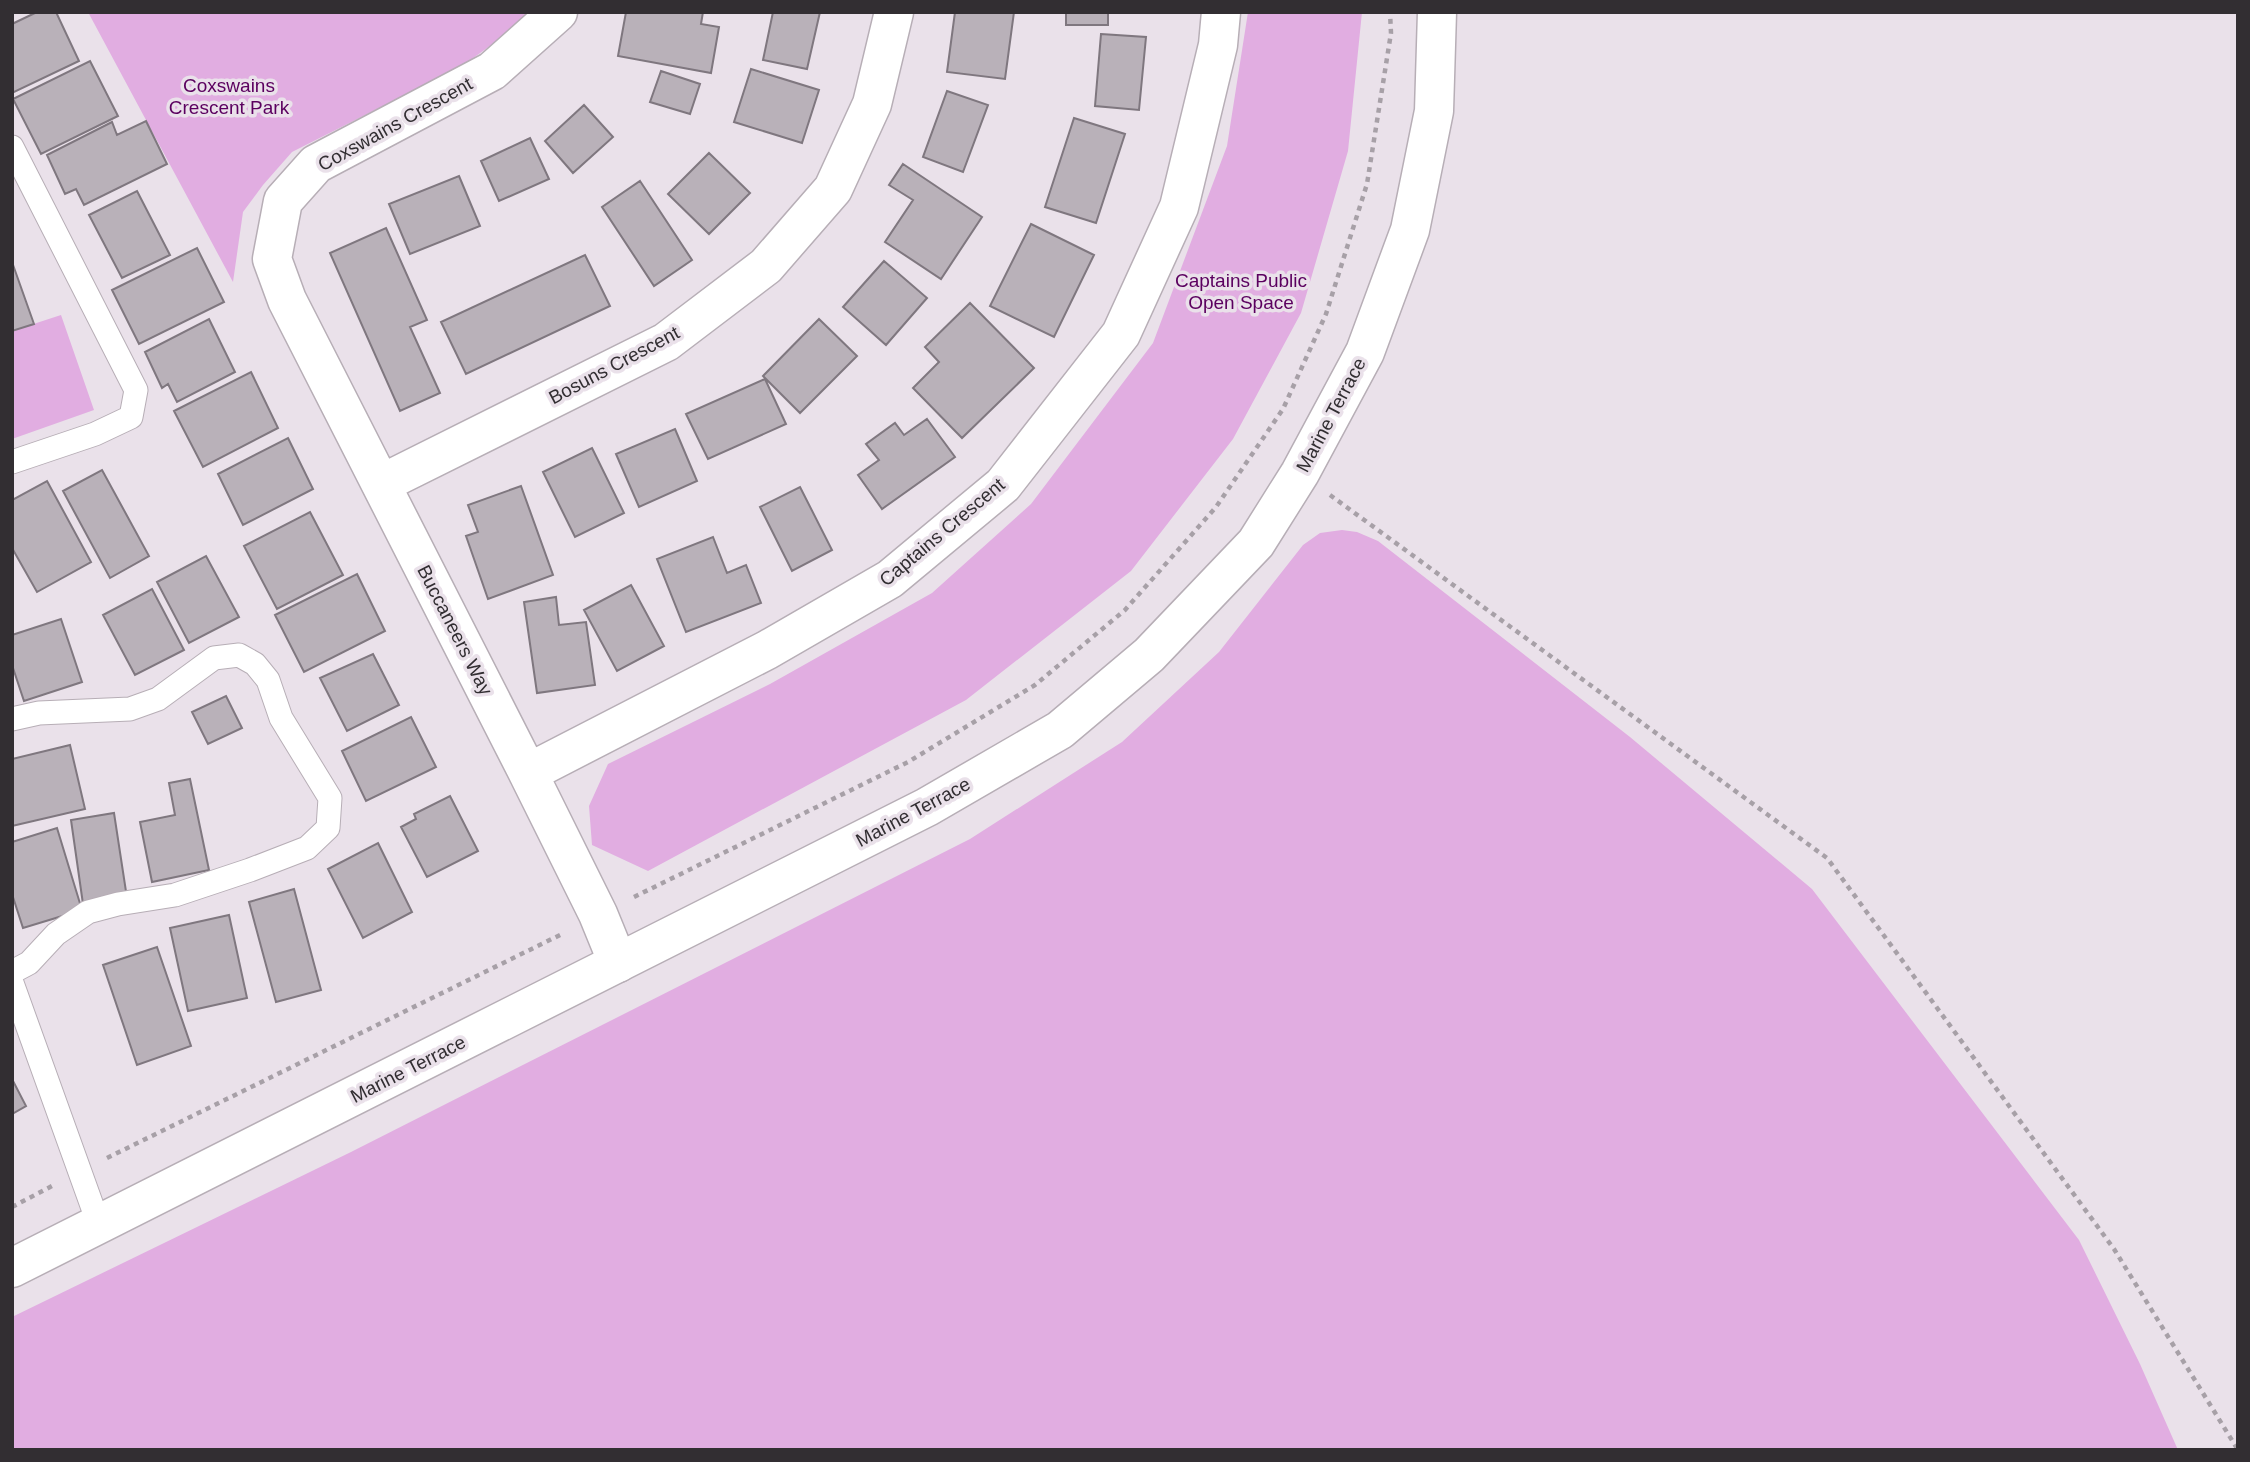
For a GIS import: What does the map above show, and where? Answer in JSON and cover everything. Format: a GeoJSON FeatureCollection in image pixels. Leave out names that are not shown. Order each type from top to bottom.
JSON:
{"type":"FeatureCollection","features":[{"type":"Feature","properties":{"kind":"street","name":"Coxswains Crescent"},"geometry":{"type":"LineString","coordinates":[[287,300],[272,259],[283,201],[316,164],[492,71],[558,12]]}},
{"type":"Feature","properties":{"kind":"street","name":"Bosuns Crescent"},"geometry":{"type":"LineString","coordinates":[[381,484],[666,342],[766,266],[833,188],[872,104],[894,12]]}},
{"type":"Feature","properties":{"kind":"street","name":"Captains Crescent"},"geometry":{"type":"LineString","coordinates":[[528,773],[767,650],[890,579],[1003,485],[1121,334],[1179,207],[1218,45],[1221,12]]}},
{"type":"Feature","properties":{"kind":"street","name":"Marine Terrace"},"geometry":{"type":"LineString","coordinates":[[12,1268],[927,807],[1060,730],[1150,655],[1256,543],[1300,473],[1365,352],[1410,230],[1434,111],[1437,12]]}},
{"type":"Feature","properties":{"kind":"street","name":"Buccaneers Way"},"geometry":{"type":"LineString","coordinates":[[287,300],[528,773],[618,962]]}},
{"type":"Feature","properties":{"kind":"lane"},"geometry":{"type":"LineString","coordinates":[[12,147],[136,390],[131,417],[95,434],[12,461]]}},
{"type":"Feature","properties":{"kind":"lane"},"geometry":{"type":"LineString","coordinates":[[12,719],[39,713],[130,709],[158,699],[214,658],[239,655],[255,664],[268,680],[281,718],[330,798],[328,828],[307,848],[175,895],[88,912],[56,934],[29,963],[12,972]]}},
{"type":"Feature","properties":{"kind":"lane"},"geometry":{"type":"LineString","coordinates":[[12,983],[99,1225]]}},
{"type":"Feature","properties":{"kind":"path"},"geometry":{"type":"LineString","coordinates":[[636,896],[908,762],[1035,685],[1125,610],[1216,507],[1283,409],[1325,314],[1367,184],[1391,33],[1390,12]]}},
{"type":"Feature","properties":{"kind":"path"},"geometry":{"type":"LineString","coordinates":[[1300,473],[1827,858],[2115,1249],[2238,1450]]}},
{"type":"Feature","properties":{"kind":"path"},"geometry":{"type":"LineString","coordinates":[[107,1158],[556,937]]}},
{"type":"Feature","properties":{"kind":"path"},"geometry":{"type":"LineString","coordinates":[[12,1207],[55,1184]]}},
{"type":"Feature","properties":{"kind":"green space","name":"Coxswains Crescent Park"},"geometry":{"type":"Polygon","coordinates":[[[88,12],[531,12],[508,33],[462,66],[292,152],[243,212],[233,282],[88,12]]]}},
{"type":"Feature","properties":{"kind":"green space","name":"Captains Public Open Space"},"geometry":{"type":"Polygon","coordinates":[[[1248,12],[1362,12],[1348,151],[1301,313],[1233,439],[1131,571],[966,700],[648,871],[592,845],[589,806],[608,764],[770,684],[932,593],[1031,504],[1153,343],[1227,146],[1248,12]]]}},
{"type":"Feature","properties":{"kind":"green space"},"geometry":{"type":"Polygon","coordinates":[[[61,315],[94,410],[12,439],[12,331],[61,315]]]}},
{"type":"Feature","properties":{"kind":"green space"},"geometry":{"type":"Polygon","coordinates":[[[1342,530],[1357,532],[1378,541],[1630,737],[1812,889],[2079,1240],[2140,1364],[2178,1450],[12,1450],[12,1317],[351,1152],[970,839],[1122,742],[1219,652],[1303,545],[1320,533],[1342,530]]]}},
{"type":"Feature","properties":{"kind":"building"},"geometry":{"type":"Polygon","coordinates":[[[37,12],[56,12],[79,61],[12,93],[12,24],[37,12]]]}},
{"type":"Feature","properties":{"kind":"building"},"geometry":{"type":"Polygon","coordinates":[[[626,12],[703,12],[701,24],[719,27],[711,73],[618,56],[626,12]]]}},
{"type":"Feature","properties":{"kind":"building"},"geometry":{"type":"Polygon","coordinates":[[[773,12],[820,12],[807,69],[763,60],[773,12]]]}},
{"type":"Feature","properties":{"kind":"building"},"geometry":{"type":"Polygon","coordinates":[[[955,12],[1014,12],[1005,79],[947,72],[955,12]]]}},
{"type":"Feature","properties":{"kind":"building"},"geometry":{"type":"Polygon","coordinates":[[[1066,12],[1108,12],[1108,25],[1066,25],[1066,12]]]}},
{"type":"Feature","properties":{"kind":"building"},"geometry":{"type":"Polygon","coordinates":[[[1101,34],[1146,37],[1139,110],[1095,106],[1101,34]]]}},
{"type":"Feature","properties":{"kind":"building"},"geometry":{"type":"Polygon","coordinates":[[[90,61],[118,116],[41,154],[13,99],[90,61]]]}},
{"type":"Feature","properties":{"kind":"building"},"geometry":{"type":"Polygon","coordinates":[[[751,69],[819,90],[802,143],[734,122],[751,69]]]}},
{"type":"Feature","properties":{"kind":"building"},"geometry":{"type":"Polygon","coordinates":[[[661,71],[700,84],[690,114],[650,102],[661,71]]]}},
{"type":"Feature","properties":{"kind":"building"},"geometry":{"type":"Polygon","coordinates":[[[947,91],[988,105],[963,172],[923,157],[947,91]]]}},
{"type":"Feature","properties":{"kind":"building"},"geometry":{"type":"Polygon","coordinates":[[[584,105],[613,137],[573,173],[545,141],[584,105]]]}},
{"type":"Feature","properties":{"kind":"building"},"geometry":{"type":"Polygon","coordinates":[[[1074,118],[1125,134],[1096,223],[1045,207],[1074,118]]]}},
{"type":"Feature","properties":{"kind":"building"},"geometry":{"type":"Polygon","coordinates":[[[146,121],[167,164],[84,205],[76,189],[65,194],[47,155],[112,122],[117,135],[146,121]]]}},
{"type":"Feature","properties":{"kind":"building"},"geometry":{"type":"Polygon","coordinates":[[[530,138],[549,179],[499,201],[481,161],[530,138]]]}},
{"type":"Feature","properties":{"kind":"building"},"geometry":{"type":"Polygon","coordinates":[[[709,153],[750,193],[709,234],[668,194],[709,153]]]}},
{"type":"Feature","properties":{"kind":"building"},"geometry":{"type":"Polygon","coordinates":[[[903,164],[982,217],[941,279],[885,242],[913,200],[889,185],[903,164]]]}},
{"type":"Feature","properties":{"kind":"building"},"geometry":{"type":"Polygon","coordinates":[[[459,176],[480,226],[410,254],[389,204],[459,176]]]}},
{"type":"Feature","properties":{"kind":"building"},"geometry":{"type":"Polygon","coordinates":[[[640,181],[692,260],[654,286],[602,207],[640,181]]]}},
{"type":"Feature","properties":{"kind":"building"},"geometry":{"type":"Polygon","coordinates":[[[137,191],[170,255],[122,278],[89,215],[137,191]]]}},
{"type":"Feature","properties":{"kind":"building"},"geometry":{"type":"Polygon","coordinates":[[[1031,224],[1094,255],[1054,337],[990,306],[1031,224]]]}},
{"type":"Feature","properties":{"kind":"building"},"geometry":{"type":"Polygon","coordinates":[[[386,228],[427,320],[410,327],[440,393],[400,411],[330,253],[386,228]]]}},
{"type":"Feature","properties":{"kind":"building"},"geometry":{"type":"Polygon","coordinates":[[[197,248],[224,302],[139,344],[112,290],[197,248]]]}},
{"type":"Feature","properties":{"kind":"building"},"geometry":{"type":"Polygon","coordinates":[[[585,255],[610,306],[466,374],[441,322],[585,255]]]}},
{"type":"Feature","properties":{"kind":"building"},"geometry":{"type":"Polygon","coordinates":[[[884,261],[927,298],[886,345],[843,307],[884,261]]]}},
{"type":"Feature","properties":{"kind":"building"},"geometry":{"type":"Polygon","coordinates":[[[12,262],[34,324],[12,331],[12,262]]]}},
{"type":"Feature","properties":{"kind":"building"},"geometry":{"type":"Polygon","coordinates":[[[970,303],[1034,368],[962,438],[913,388],[939,362],[925,347],[970,303]]]}},
{"type":"Feature","properties":{"kind":"building"},"geometry":{"type":"Polygon","coordinates":[[[209,319],[235,372],[177,402],[168,384],[162,388],[145,352],[209,319]]]}},
{"type":"Feature","properties":{"kind":"building"},"geometry":{"type":"Polygon","coordinates":[[[819,319],[857,356],[800,413],[763,376],[819,319]]]}},
{"type":"Feature","properties":{"kind":"building"},"geometry":{"type":"Polygon","coordinates":[[[251,372],[278,428],[203,467],[174,411],[251,372]]]}},
{"type":"Feature","properties":{"kind":"building"},"geometry":{"type":"Polygon","coordinates":[[[765,379],[786,424],[708,459],[686,414],[765,379]]]}},
{"type":"Feature","properties":{"kind":"building"},"geometry":{"type":"Polygon","coordinates":[[[927,419],[955,457],[882,509],[858,475],[879,460],[866,444],[895,423],[904,435],[927,419]]]}},
{"type":"Feature","properties":{"kind":"building"},"geometry":{"type":"Polygon","coordinates":[[[675,429],[697,481],[639,507],[616,454],[675,429]]]}},
{"type":"Feature","properties":{"kind":"building"},"geometry":{"type":"Polygon","coordinates":[[[288,438],[313,489],[243,525],[218,474],[288,438]]]}},
{"type":"Feature","properties":{"kind":"building"},"geometry":{"type":"Polygon","coordinates":[[[592,448],[624,513],[575,537],[543,472],[592,448]]]}},
{"type":"Feature","properties":{"kind":"building"},"geometry":{"type":"Polygon","coordinates":[[[102,470],[149,556],[110,578],[63,491],[102,470]]]}},
{"type":"Feature","properties":{"kind":"building"},"geometry":{"type":"Polygon","coordinates":[[[47,481],[91,562],[37,592],[12,548],[12,500],[47,481]]]}},
{"type":"Feature","properties":{"kind":"building"},"geometry":{"type":"Polygon","coordinates":[[[521,486],[553,575],[488,599],[466,536],[478,532],[468,505],[521,486]]]}},
{"type":"Feature","properties":{"kind":"building"},"geometry":{"type":"Polygon","coordinates":[[[800,487],[832,550],[792,571],[760,507],[800,487]]]}},
{"type":"Feature","properties":{"kind":"building"},"geometry":{"type":"Polygon","coordinates":[[[310,512],[343,575],[277,609],[244,546],[310,512]]]}},
{"type":"Feature","properties":{"kind":"building"},"geometry":{"type":"Polygon","coordinates":[[[713,537],[727,573],[746,565],[761,603],[686,632],[657,559],[713,537]]]}},
{"type":"Feature","properties":{"kind":"building"},"geometry":{"type":"Polygon","coordinates":[[[206,556],[239,617],[189,643],[157,582],[206,556]]]}},
{"type":"Feature","properties":{"kind":"building"},"geometry":{"type":"Polygon","coordinates":[[[357,574],[385,631],[304,672],[275,615],[357,574]]]}},
{"type":"Feature","properties":{"kind":"building"},"geometry":{"type":"Polygon","coordinates":[[[631,585],[664,646],[617,671],[584,610],[631,585]]]}},
{"type":"Feature","properties":{"kind":"building"},"geometry":{"type":"Polygon","coordinates":[[[152,589],[184,650],[135,675],[103,615],[152,589]]]}},
{"type":"Feature","properties":{"kind":"building"},"geometry":{"type":"Polygon","coordinates":[[[556,597],[559,625],[586,622],[595,685],[537,693],[524,602],[556,597]]]}},
{"type":"Feature","properties":{"kind":"building"},"geometry":{"type":"Polygon","coordinates":[[[61,619],[82,682],[24,701],[12,665],[12,635],[61,619]]]}},
{"type":"Feature","properties":{"kind":"building"},"geometry":{"type":"Polygon","coordinates":[[[373,654],[399,705],[347,731],[320,678],[373,654]]]}},
{"type":"Feature","properties":{"kind":"building"},"geometry":{"type":"Polygon","coordinates":[[[226,696],[242,728],[208,744],[192,712],[226,696]]]}},
{"type":"Feature","properties":{"kind":"building"},"geometry":{"type":"Polygon","coordinates":[[[411,717],[436,767],[366,801],[342,751],[411,717]]]}},
{"type":"Feature","properties":{"kind":"building"},"geometry":{"type":"Polygon","coordinates":[[[70,745],[85,809],[12,826],[12,759],[70,745]]]}},
{"type":"Feature","properties":{"kind":"building"},"geometry":{"type":"Polygon","coordinates":[[[190,779],[209,870],[152,882],[140,822],[175,815],[169,783],[190,779]]]}},
{"type":"Feature","properties":{"kind":"building"},"geometry":{"type":"Polygon","coordinates":[[[450,796],[478,851],[427,877],[401,827],[416,819],[414,814],[450,796]]]}},
{"type":"Feature","properties":{"kind":"building"},"geometry":{"type":"Polygon","coordinates":[[[114,813],[127,898],[83,904],[71,820],[114,813]]]}},
{"type":"Feature","properties":{"kind":"building"},"geometry":{"type":"Polygon","coordinates":[[[57,828],[82,910],[23,928],[12,894],[12,842],[57,828]]]}},
{"type":"Feature","properties":{"kind":"building"},"geometry":{"type":"Polygon","coordinates":[[[378,843],[412,912],[363,938],[328,869],[378,843]]]}},
{"type":"Feature","properties":{"kind":"building"},"geometry":{"type":"Polygon","coordinates":[[[294,889],[321,990],[276,1002],[249,902],[294,889]]]}},
{"type":"Feature","properties":{"kind":"building"},"geometry":{"type":"Polygon","coordinates":[[[229,915],[247,998],[188,1011],[170,928],[229,915]]]}},
{"type":"Feature","properties":{"kind":"building"},"geometry":{"type":"Polygon","coordinates":[[[157,947],[191,1046],[137,1065],[103,965],[157,947]]]}},
{"type":"Feature","properties":{"kind":"building"},"geometry":{"type":"Polygon","coordinates":[[[12,1079],[26,1106],[12,1114],[12,1079]]]}}]}
